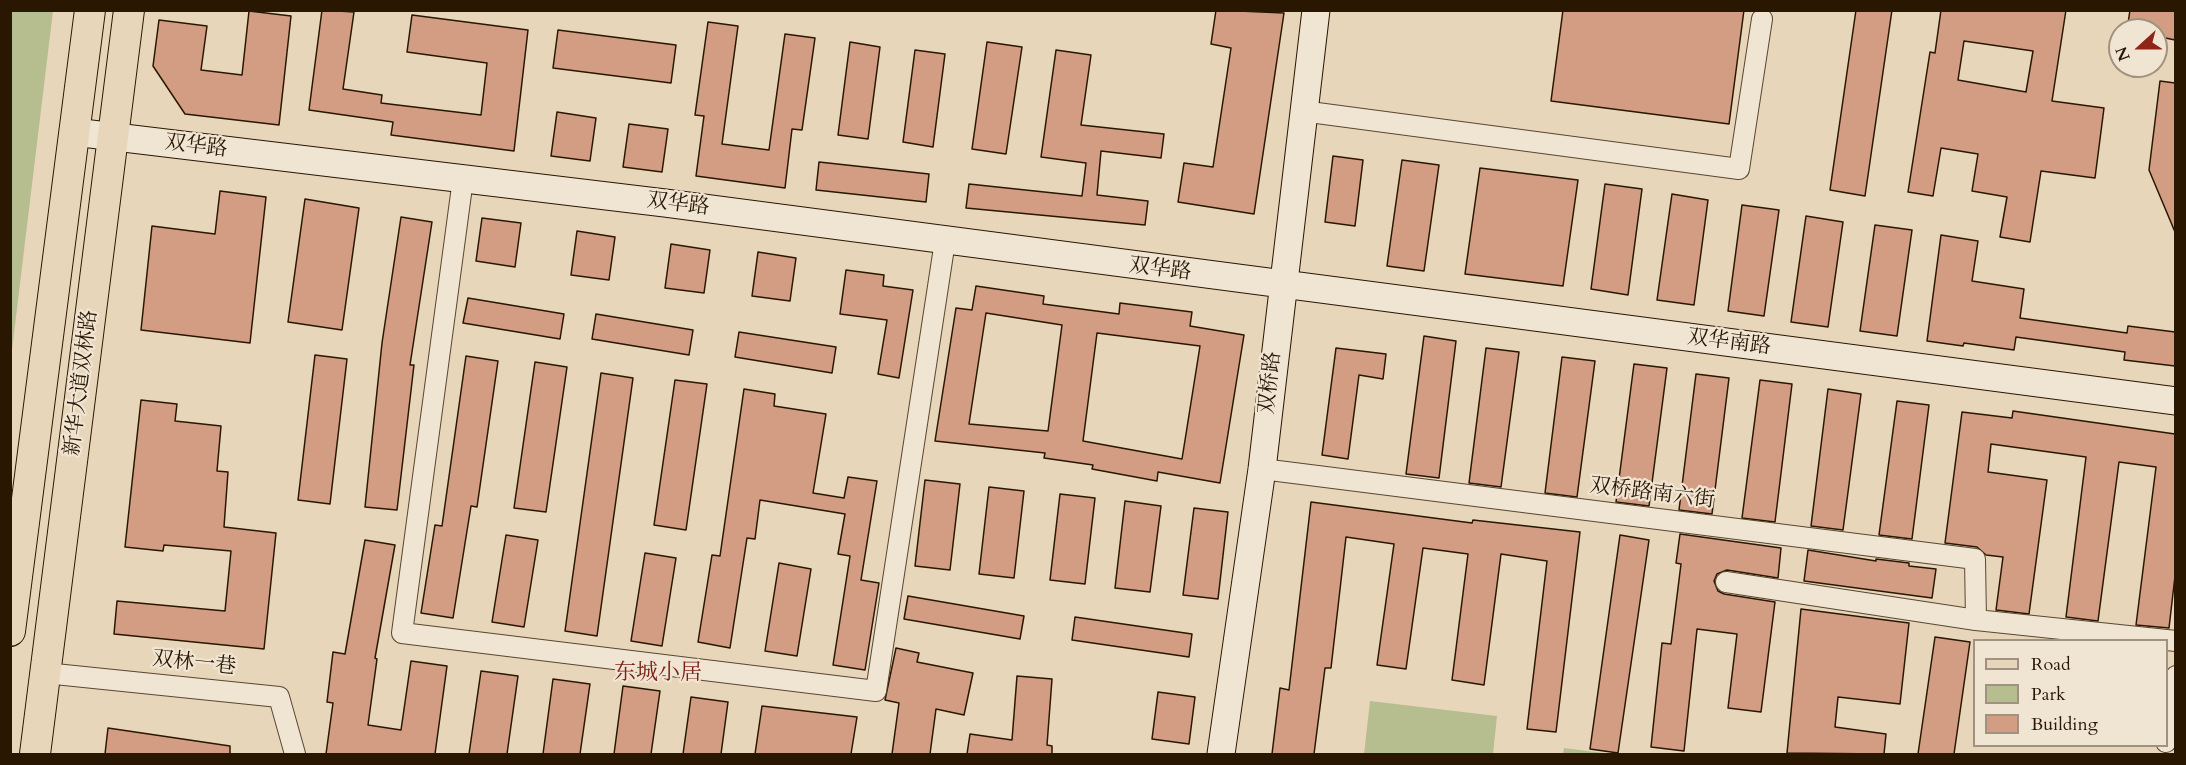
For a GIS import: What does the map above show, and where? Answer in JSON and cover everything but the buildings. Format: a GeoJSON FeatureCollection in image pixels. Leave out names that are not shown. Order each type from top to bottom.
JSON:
{"type":"FeatureCollection","features":[{"type":"Feature","properties":{"kind":"main road","name":"新华大道双林路"},"geometry":{"type":"LineString","coordinates":[[10,631],[90,10]]}},
{"type":"Feature","properties":{"kind":"main road","name":"新华大道双林路"},"geometry":{"type":"LineString","coordinates":[[35,754],[129,10]]}},
{"type":"Feature","properties":{"kind":"street","name":"双桥路"},"geometry":{"type":"LineString","coordinates":[[1239,754],[1271,470],[1316,10]]}},
{"type":"Feature","properties":{"kind":"street","name":"双桥路"},"geometry":{"type":"LineString","coordinates":[[1289,286],[1317,113],[1330,10]]}},
{"type":"Feature","properties":{"kind":"street"},"geometry":{"type":"LineString","coordinates":[[1317,113],[1739,169],[1762,19]]}},
{"type":"Feature","properties":{"kind":"street","name":"双华路"},"geometry":{"type":"LineString","coordinates":[[74,132],[463,179],[1289,286]]}},
{"type":"Feature","properties":{"kind":"street"},"geometry":{"type":"LineString","coordinates":[[463,179],[402,633],[876,691],[945,241]]}},
{"type":"Feature","properties":{"kind":"street","name":"双华南路"},"geometry":{"type":"LineString","coordinates":[[1289,286],[2175,401]]}},
{"type":"Feature","properties":{"kind":"street","name":"双桥路"},"geometry":{"type":"LineString","coordinates":[[1221,754],[1271,470]]}},
{"type":"Feature","properties":{"kind":"street","name":"双桥路南六街"},"geometry":{"type":"LineString","coordinates":[[1271,470],[1975,560],[1976,620]]}},
{"type":"Feature","properties":{"kind":"street"},"geometry":{"type":"LineString","coordinates":[[1726,582],[1976,620],[2156,639]]}},
{"type":"Feature","properties":{"kind":"street","name":"双林一巷"},"geometry":{"type":"LineString","coordinates":[[45,673],[279,697],[295,754]]}},
{"type":"Feature","properties":{"kind":"street"},"geometry":{"type":"LineString","coordinates":[[2168,729],[2175,676]]}},
{"type":"Feature","properties":{"kind":"green space"},"geometry":{"type":"Polygon","coordinates":[[[10,11],[53,11],[11,358],[10,11]]]}},
{"type":"Feature","properties":{"kind":"green space"},"geometry":{"type":"Polygon","coordinates":[[[1370,701],[1497,716],[1493,754],[1364,754],[1370,701]]]}},
{"type":"Feature","properties":{"kind":"green space"},"geometry":{"type":"Polygon","coordinates":[[[1564,748],[1611,754],[1563,754],[1564,748]]]}},
{"type":"Feature","properties":{"kind":"district","name":"东城小居"},"geometry":{"type":"Point","coordinates":[658,674]}}]}
